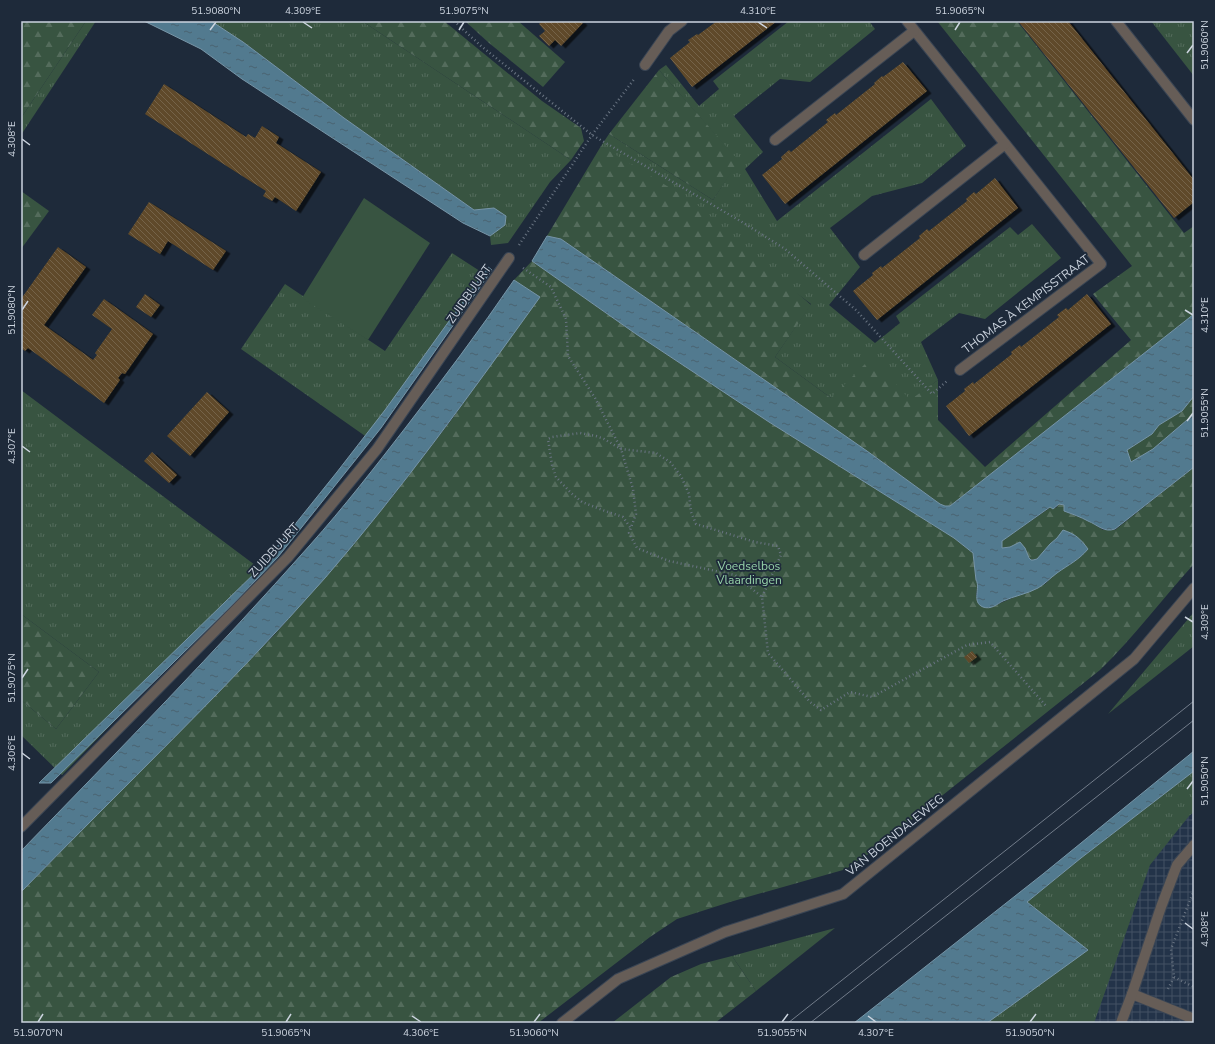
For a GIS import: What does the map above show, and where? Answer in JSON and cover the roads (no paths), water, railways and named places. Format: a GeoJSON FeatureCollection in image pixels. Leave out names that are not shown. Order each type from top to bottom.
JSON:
{"type":"FeatureCollection","features":[{"type":"Feature","properties":{"kind":"street"},"geometry":{"type":"LineString","coordinates":[[645,65],[669,32],[682,21]]}},
{"type":"Feature","properties":{"kind":"street","name":"THOMAS À KEMPISSTRAAT"},"geometry":{"type":"LineString","coordinates":[[907,21],[1101,264],[960,370]]}},
{"type":"Feature","properties":{"kind":"street"},"geometry":{"type":"LineString","coordinates":[[1116,21],[1194,120]]}},
{"type":"Feature","properties":{"kind":"street"},"geometry":{"type":"LineString","coordinates":[[775,140],[914,31]]}},
{"type":"Feature","properties":{"kind":"street"},"geometry":{"type":"LineString","coordinates":[[864,255],[1005,144]]}},
{"type":"Feature","properties":{"kind":"street","name":"ZUIDBUURT"},"geometry":{"type":"LineString","coordinates":[[21,827],[288,557],[376,449],[509,258]]}},
{"type":"Feature","properties":{"kind":"street","name":"VAN BOENDALEWEG"},"geometry":{"type":"LineString","coordinates":[[562,1023],[618,979],[725,932],[843,894],[1134,659],[1194,588]]}},
{"type":"Feature","properties":{"kind":"street"},"geometry":{"type":"LineString","coordinates":[[1121,1023],[1177,865],[1194,845]]}},
{"type":"Feature","properties":{"kind":"street"},"geometry":{"type":"LineString","coordinates":[[1132,994],[1194,1018]]}},
{"type":"Feature","properties":{"kind":"water"},"geometry":{"type":"Polygon","coordinates":[[[144,21],[211,21],[243,42],[344,118],[474,210],[494,208],[506,216],[505,225],[490,236],[463,223],[242,79],[201,49],[144,21]]]}},
{"type":"Feature","properties":{"kind":"water"},"geometry":{"type":"Polygon","coordinates":[[[547,236],[561,239],[867,451],[940,504],[945,506],[950,506],[1194,314],[1194,396],[1182,411],[1159,425],[1152,434],[1127,450],[1131,462],[1153,449],[1194,414],[1194,467],[1115,529],[1104,529],[1064,511],[1064,505],[1059,504],[1053,509],[1050,507],[1002,541],[1002,548],[1010,547],[1020,542],[1031,560],[1037,559],[1063,530],[1077,537],[1088,549],[1085,553],[1038,588],[1007,599],[991,607],[983,607],[979,605],[977,598],[978,587],[973,553],[954,538],[769,422],[636,334],[532,261],[547,236]]]}},
{"type":"Feature","properties":{"kind":"water"},"geometry":{"type":"Polygon","coordinates":[[[488,267],[492,270],[381,428],[278,557],[238,599],[51,783],[39,783],[260,568],[385,410],[488,267]]]}},
{"type":"Feature","properties":{"kind":"water"},"geometry":{"type":"Polygon","coordinates":[[[514,280],[540,297],[462,405],[354,544],[289,619],[175,737],[21,892],[21,851],[204,661],[323,531],[420,409],[475,336],[514,280]]]}},
{"type":"Feature","properties":{"kind":"water"},"geometry":{"type":"Polygon","coordinates":[[[1194,751],[1194,771],[1081,858],[1027,902],[1088,950],[987,1023],[854,1023],[1043,874],[1194,751]]]}},
{"type":"Feature","properties":{"kind":"tram line"},"geometry":{"type":"LineString","coordinates":[[788,1023],[1194,701]]}},
{"type":"Feature","properties":{"kind":"tram line"},"geometry":{"type":"LineString","coordinates":[[810,1023],[1194,720]]}},
{"type":"Feature","properties":{"kind":"park label","name":"Voedselbos Vlaardingen"},"geometry":{"type":"Point","coordinates":[749,573]}}]}
